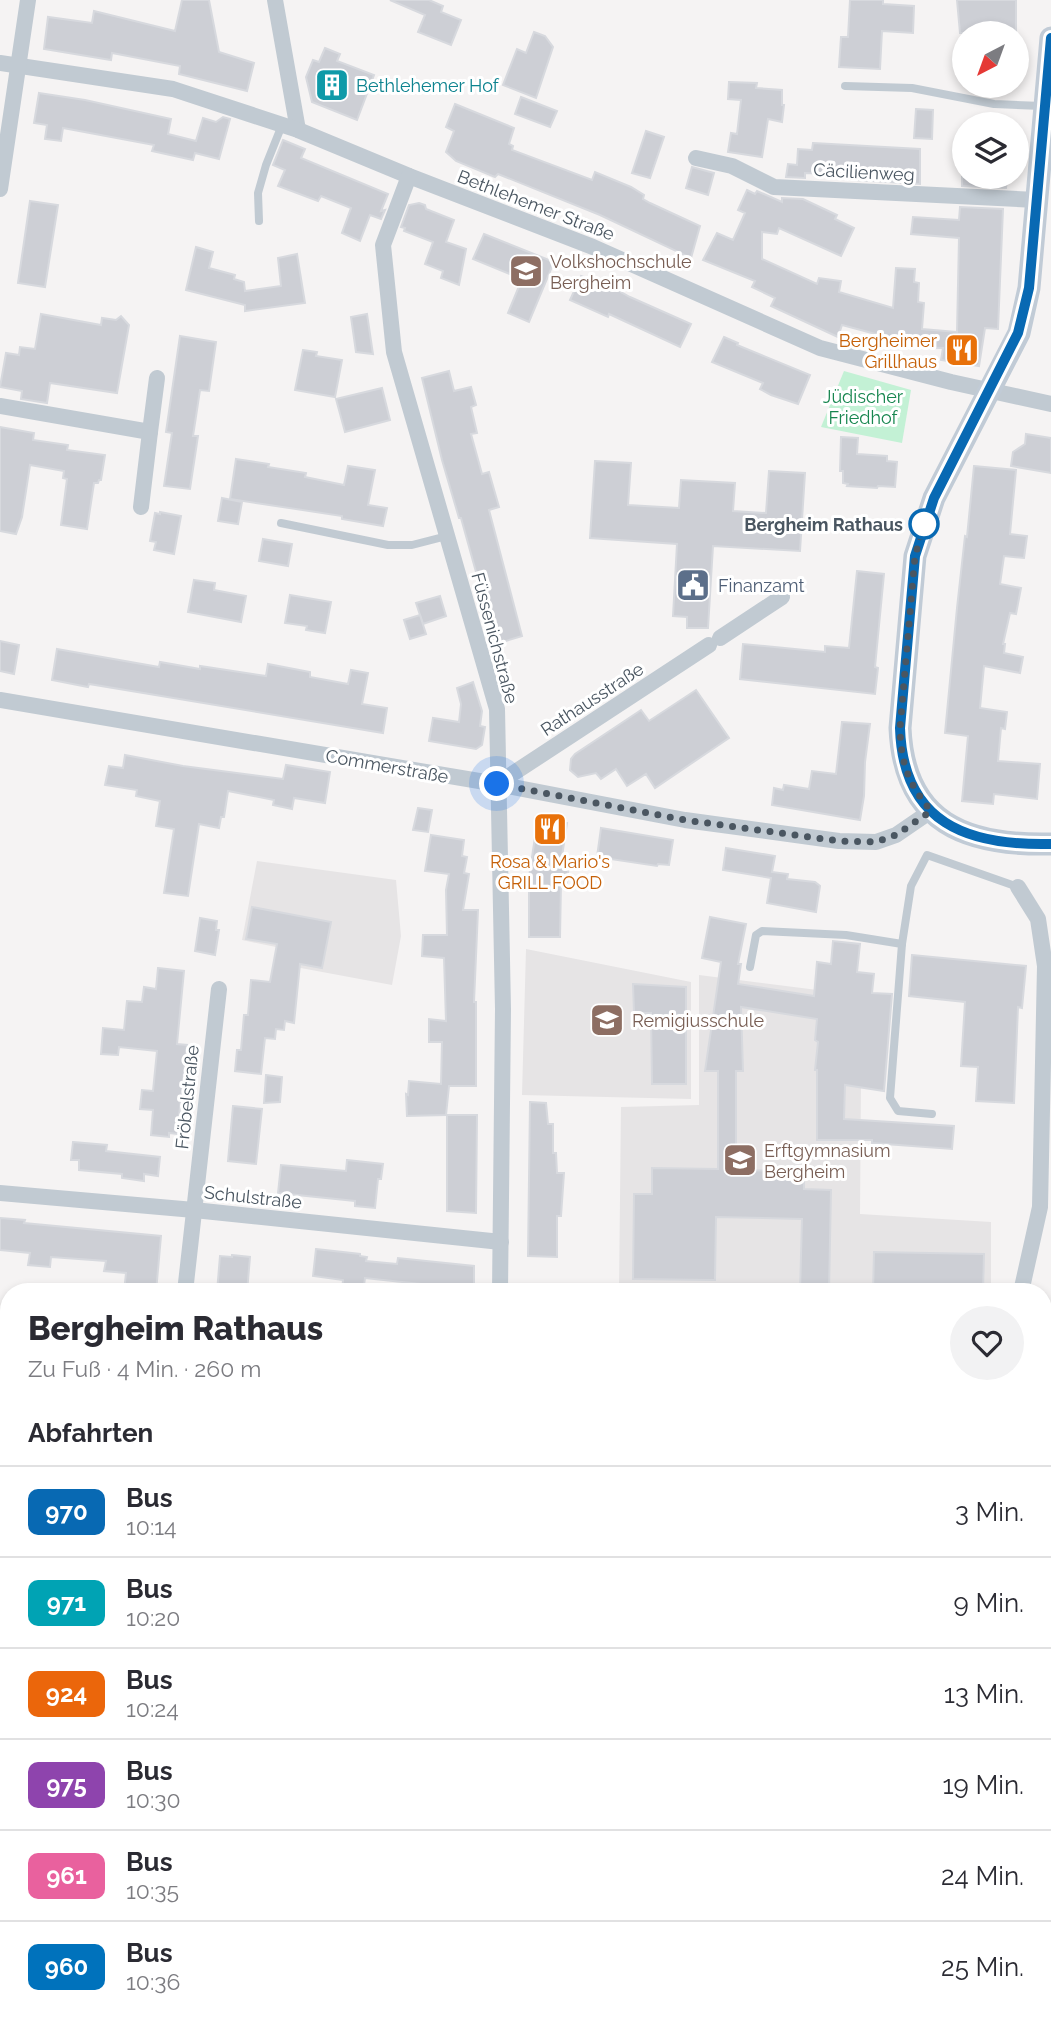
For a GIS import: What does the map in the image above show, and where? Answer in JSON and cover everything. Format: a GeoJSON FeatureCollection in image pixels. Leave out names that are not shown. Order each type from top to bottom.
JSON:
{"type":"FeatureCollection","features":[{"type":"Feature","properties":{"kind":"main road"},"geometry":{"type":"LineString","coordinates":[[1051,38],[1029,288],[1018,333],[934,498],[915,556],[900,728],[901,754],[911,783],[931,811],[945,823],[976,838],[1011,844],[1051,844]]}},
{"type":"Feature","properties":{"kind":"street"},"geometry":{"type":"LineString","coordinates":[[0,189],[28,0]]}},
{"type":"Feature","properties":{"kind":"street"},"geometry":{"type":"LineString","coordinates":[[275,0],[298,130]]}},
{"type":"Feature","properties":{"kind":"street","name":"Bethlehemer Straße"},"geometry":{"type":"LineString","coordinates":[[0,63],[173,89],[298,130],[593,247],[820,348],[1051,404]]}},
{"type":"Feature","properties":{"kind":"street","name":"Cäcilienweg"},"geometry":{"type":"LineString","coordinates":[[696,158],[732,166],[774,187],[1036,200]]}},
{"type":"Feature","properties":{"kind":"street","name":"Füssenichstraße"},"geometry":{"type":"LineString","coordinates":[[409,176],[383,245],[394,352],[496,709],[503,1009],[500,1283]]}},
{"type":"Feature","properties":{"kind":"street"},"geometry":{"type":"LineString","coordinates":[[141,507],[157,378]]}},
{"type":"Feature","properties":{"kind":"street"},"geometry":{"type":"LineString","coordinates":[[0,406],[150,432]]}},
{"type":"Feature","properties":{"kind":"street","name":"Rathausstraße"},"geometry":{"type":"LineString","coordinates":[[497,784],[782,597]]}},
{"type":"Feature","properties":{"kind":"street","name":"Commerstraße"},"geometry":{"type":"LineString","coordinates":[[0,700],[497,784],[685,820],[839,841],[876,842],[896,835],[931,811]]}},
{"type":"Feature","properties":{"kind":"street"},"geometry":{"type":"LineString","coordinates":[[1018,887],[1038,919],[1045,965],[1040,1207],[1023,1283]]}},
{"type":"Feature","properties":{"kind":"street","name":"Fröbelstraße"},"geometry":{"type":"LineString","coordinates":[[185,1283],[219,989]]}},
{"type":"Feature","properties":{"kind":"street","name":"Schulstraße"},"geometry":{"type":"LineString","coordinates":[[0,1193],[501,1242]]}},
{"type":"Feature","properties":{"kind":"lane"},"geometry":{"type":"LineString","coordinates":[[845,86],[912,88],[994,104],[1045,106]]}},
{"type":"Feature","properties":{"kind":"lane"},"geometry":{"type":"LineString","coordinates":[[259,221],[258,193],[282,125]]}},
{"type":"Feature","properties":{"kind":"lane"},"geometry":{"type":"LineString","coordinates":[[281,523],[388,545],[412,545],[447,536]]}},
{"type":"Feature","properties":{"kind":"lane"},"geometry":{"type":"LineString","coordinates":[[932,1114],[898,1111],[890,1098],[902,944],[911,886],[927,855],[1018,887]]}},
{"type":"Feature","properties":{"kind":"lane"},"geometry":{"type":"LineString","coordinates":[[750,967],[756,935],[762,931],[846,935],[902,944]]}},
{"type":"Feature","properties":{"kind":"shaded area"},"geometry":{"type":"Polygon","coordinates":[[[257,861],[396,880],[401,936],[392,985],[274,963],[276,947],[242,940],[257,861]]]}},
{"type":"Feature","properties":{"kind":"shaded area","name":"Remigiusschule"},"geometry":{"type":"Polygon","coordinates":[[[526,949],[691,982],[691,1099],[522,1095],[526,949]]]}},
{"type":"Feature","properties":{"kind":"shaded area","name":"Erftgymnasium Bergheim"},"geometry":{"type":"Polygon","coordinates":[[[699,975],[865,996],[860,1214],[991,1222],[991,1283],[619,1283],[621,1107],[699,1105],[699,975]]]}},
{"type":"Feature","properties":{"kind":"green space","name":"Jüdischer Friedhof"},"geometry":{"type":"Polygon","coordinates":[[[844,371],[911,390],[902,443],[821,427],[844,371]]]}},
{"type":"Feature","properties":{"kind":"building"},"geometry":{"type":"Polygon","coordinates":[[[182,0],[209,0],[219,52],[254,63],[247,91],[179,74],[180,66],[112,53],[111,60],[44,49],[48,17],[92,23],[94,11],[175,31],[182,0]]]}},
{"type":"Feature","properties":{"kind":"building"},"geometry":{"type":"Polygon","coordinates":[[[390,0],[429,0],[443,6],[441,12],[461,20],[451,45],[418,32],[425,15],[390,0]]]}},
{"type":"Feature","properties":{"kind":"building"},"geometry":{"type":"Polygon","coordinates":[[[850,0],[883,0],[883,4],[914,6],[913,33],[882,31],[880,69],[839,67],[841,37],[848,37],[850,0]]]}},
{"type":"Feature","properties":{"kind":"building"},"geometry":{"type":"Polygon","coordinates":[[[957,0],[1016,0],[1016,21],[959,21],[957,0]]]}},
{"type":"Feature","properties":{"kind":"building"},"geometry":{"type":"Polygon","coordinates":[[[534,32],[545,36],[553,47],[536,98],[503,85],[517,49],[526,53],[534,32]]]}},
{"type":"Feature","properties":{"kind":"building","name":"Bethlehemer Hof"},"geometry":{"type":"Polygon","coordinates":[[[325,48],[340,54],[337,61],[374,75],[357,120],[312,102],[306,77],[313,60],[319,62],[325,48]]]}},
{"type":"Feature","properties":{"kind":"building"},"geometry":{"type":"Polygon","coordinates":[[[729,82],[757,83],[756,88],[782,90],[782,122],[768,119],[762,157],[728,152],[731,133],[737,134],[741,100],[728,99],[729,82]]]}},
{"type":"Feature","properties":{"kind":"building"},"geometry":{"type":"Polygon","coordinates":[[[39,93],[171,119],[168,134],[196,141],[203,118],[216,122],[223,117],[230,119],[219,159],[195,153],[193,160],[152,151],[154,145],[63,128],[61,141],[45,139],[47,125],[34,123],[39,93]]]}},
{"type":"Feature","properties":{"kind":"building"},"geometry":{"type":"Polygon","coordinates":[[[521,97],[557,111],[550,127],[515,114],[521,97]]]}},
{"type":"Feature","properties":{"kind":"building"},"geometry":{"type":"Polygon","coordinates":[[[455,104],[514,128],[509,144],[513,146],[512,150],[592,180],[595,172],[631,187],[644,195],[643,199],[650,203],[700,226],[691,258],[600,215],[498,174],[495,177],[456,161],[446,152],[454,131],[446,127],[455,104]]]}},
{"type":"Feature","properties":{"kind":"building"},"geometry":{"type":"Polygon","coordinates":[[[916,109],[933,110],[932,139],[914,138],[916,109]]]}},
{"type":"Feature","properties":{"kind":"building"},"geometry":{"type":"Polygon","coordinates":[[[646,131],[664,137],[650,178],[632,173],[646,131]]]}},
{"type":"Feature","properties":{"kind":"building"},"geometry":{"type":"Polygon","coordinates":[[[283,140],[305,149],[301,158],[388,194],[381,211],[385,210],[381,219],[370,215],[360,241],[342,233],[351,208],[321,196],[318,201],[278,186],[285,170],[273,165],[283,140]]]}},
{"type":"Feature","properties":{"kind":"building"},"geometry":{"type":"Polygon","coordinates":[[[813,143],[920,149],[920,184],[855,180],[855,168],[827,167],[826,174],[805,173],[805,178],[786,177],[788,164],[797,165],[798,149],[812,150],[813,143]]]}},
{"type":"Feature","properties":{"kind":"building"},"geometry":{"type":"Polygon","coordinates":[[[692,167],[714,173],[708,195],[686,188],[692,167]]]}},
{"type":"Feature","properties":{"kind":"building"},"geometry":{"type":"Polygon","coordinates":[[[747,190],[755,194],[757,191],[782,202],[782,198],[803,199],[837,215],[835,219],[854,228],[841,256],[779,228],[777,234],[762,232],[762,259],[817,284],[819,278],[841,281],[839,292],[893,308],[896,268],[915,269],[914,282],[919,283],[918,302],[924,303],[922,329],[957,332],[959,238],[911,234],[913,217],[959,220],[960,207],[1003,209],[998,329],[985,328],[979,366],[941,360],[943,348],[908,347],[909,343],[842,325],[838,337],[771,306],[775,298],[752,287],[755,281],[703,260],[717,233],[733,240],[745,213],[738,210],[747,190]]]}},
{"type":"Feature","properties":{"kind":"building"},"geometry":{"type":"Polygon","coordinates":[[[30,201],[58,205],[45,287],[18,283],[30,201]]]}},
{"type":"Feature","properties":{"kind":"building"},"geometry":{"type":"Polygon","coordinates":[[[409,205],[425,205],[426,209],[454,220],[446,242],[466,249],[459,285],[441,278],[443,271],[425,264],[433,242],[404,231],[405,228],[401,227],[409,205]]]}},
{"type":"Feature","properties":{"kind":"building","name":"Volkshochschule Bergheim"},"geometry":{"type":"Polygon","coordinates":[[[484,234],[554,262],[529,322],[508,313],[522,279],[473,259],[484,234]]]}},
{"type":"Feature","properties":{"kind":"building"},"geometry":{"type":"Polygon","coordinates":[[[196,247],[213,252],[209,268],[235,275],[234,279],[244,282],[245,291],[281,286],[278,258],[297,254],[305,303],[245,311],[245,305],[186,290],[196,247]]]}},
{"type":"Feature","properties":{"kind":"building"},"geometry":{"type":"Polygon","coordinates":[[[581,276],[603,285],[606,277],[624,285],[621,292],[630,297],[691,324],[680,347],[609,314],[608,317],[570,300],[581,276]]]}},
{"type":"Feature","properties":{"kind":"building"},"geometry":{"type":"Polygon","coordinates":[[[41,314],[101,325],[102,318],[116,320],[121,316],[129,325],[117,393],[50,383],[47,403],[21,399],[22,391],[0,387],[6,353],[19,355],[20,347],[35,349],[41,314]]]}},
{"type":"Feature","properties":{"kind":"building"},"geometry":{"type":"Polygon","coordinates":[[[367,314],[373,354],[356,352],[351,317],[367,314]]]}},
{"type":"Feature","properties":{"kind":"building"},"geometry":{"type":"Polygon","coordinates":[[[180,336],[216,342],[209,391],[200,390],[193,436],[198,436],[190,489],[164,486],[172,433],[166,432],[180,336]]]}},
{"type":"Feature","properties":{"kind":"building"},"geometry":{"type":"Polygon","coordinates":[[[724,337],[810,375],[798,404],[771,395],[760,389],[763,383],[712,362],[724,337]]]}},
{"type":"Feature","properties":{"kind":"building"},"geometry":{"type":"Polygon","coordinates":[[[303,350],[317,352],[316,356],[342,360],[335,397],[295,390],[303,350]]]}},
{"type":"Feature","properties":{"kind":"building"},"geometry":{"type":"Polygon","coordinates":[[[449,371],[454,391],[471,387],[476,405],[471,407],[477,433],[471,434],[482,474],[489,472],[499,507],[489,510],[522,636],[496,644],[442,460],[422,378],[449,371]]]}},
{"type":"Feature","properties":{"kind":"building"},"geometry":{"type":"Polygon","coordinates":[[[382,388],[390,420],[345,432],[336,399],[382,388]]]}},
{"type":"Feature","properties":{"kind":"building"},"geometry":{"type":"Polygon","coordinates":[[[0,427],[34,433],[33,440],[68,445],[67,450],[105,455],[101,480],[94,483],[87,529],[61,525],[67,479],[63,478],[64,471],[30,465],[22,517],[16,534],[0,531],[0,427]]]}},
{"type":"Feature","properties":{"kind":"building"},"geometry":{"type":"Polygon","coordinates":[[[1026,434],[1051,438],[1051,473],[1011,466],[1013,452],[1025,444],[1026,434]]]}},
{"type":"Feature","properties":{"kind":"building"},"geometry":{"type":"Polygon","coordinates":[[[841,437],[858,438],[857,454],[887,456],[887,461],[897,462],[895,487],[847,486],[848,484],[843,483],[843,471],[840,471],[841,437]]]}},
{"type":"Feature","properties":{"kind":"building"},"geometry":{"type":"Polygon","coordinates":[[[236,459],[269,464],[268,467],[306,473],[305,477],[344,485],[348,466],[375,470],[368,505],[387,508],[383,526],[342,519],[342,516],[230,499],[236,459]]]}},
{"type":"Feature","properties":{"kind":"building","name":"Finanzamt"},"geometry":{"type":"Polygon","coordinates":[[[595,461],[631,463],[628,505],[679,508],[681,480],[735,483],[733,511],[766,513],[769,471],[805,473],[800,551],[713,546],[708,628],[687,628],[687,617],[673,616],[677,544],[590,538],[595,461]]]}},
{"type":"Feature","properties":{"kind":"building"},"geometry":{"type":"Polygon","coordinates":[[[974,466],[1016,470],[1010,534],[1027,536],[1024,558],[1004,556],[1000,584],[1021,588],[1016,614],[1010,613],[1003,644],[1004,653],[1023,657],[1020,673],[984,666],[980,708],[1007,712],[1005,729],[1001,728],[998,761],[1040,764],[1037,799],[994,794],[993,804],[962,801],[968,736],[945,733],[974,466]]]}},
{"type":"Feature","properties":{"kind":"building"},"geometry":{"type":"Polygon","coordinates":[[[222,498],[242,502],[238,524],[218,521],[222,498]]]}},
{"type":"Feature","properties":{"kind":"building"},"geometry":{"type":"Polygon","coordinates":[[[155,513],[181,516],[174,554],[154,550],[156,542],[150,541],[155,513]]]}},
{"type":"Feature","properties":{"kind":"building"},"geometry":{"type":"Polygon","coordinates":[[[263,539],[292,544],[288,566],[259,561],[263,539]]]}},
{"type":"Feature","properties":{"kind":"building"},"geometry":{"type":"Polygon","coordinates":[[[857,571],[884,574],[875,694],[740,679],[743,644],[825,652],[825,646],[849,648],[857,571]]]}},
{"type":"Feature","properties":{"kind":"building"},"geometry":{"type":"Polygon","coordinates":[[[194,580],[215,583],[214,590],[246,596],[241,622],[188,612],[194,580]]]}},
{"type":"Feature","properties":{"kind":"building"},"geometry":{"type":"Polygon","coordinates":[[[290,595],[331,602],[325,633],[306,630],[307,626],[285,623],[290,595]]]}},
{"type":"Feature","properties":{"kind":"building"},"geometry":{"type":"Polygon","coordinates":[[[440,596],[446,616],[423,624],[416,603],[440,596]]]}},
{"type":"Feature","properties":{"kind":"building"},"geometry":{"type":"Polygon","coordinates":[[[420,615],[426,634],[410,639],[404,620],[420,615]]]}},
{"type":"Feature","properties":{"kind":"building"},"geometry":{"type":"Polygon","coordinates":[[[0,641],[19,645],[14,674],[0,671],[0,641]]]}},
{"type":"Feature","properties":{"kind":"building"},"geometry":{"type":"Polygon","coordinates":[[[57,649],[159,667],[160,662],[266,676],[268,664],[310,672],[310,677],[348,684],[351,670],[368,673],[362,704],[387,708],[383,733],[52,680],[57,649]]]}},
{"type":"Feature","properties":{"kind":"building"},"geometry":{"type":"Polygon","coordinates":[[[473,682],[482,711],[480,726],[485,727],[482,745],[476,749],[429,741],[433,718],[459,722],[461,704],[457,688],[473,682]]]}},
{"type":"Feature","properties":{"kind":"building"},"geometry":{"type":"Polygon","coordinates":[[[696,690],[729,738],[655,788],[646,774],[627,786],[616,769],[601,779],[596,773],[578,777],[570,770],[571,759],[575,754],[641,710],[649,721],[696,690]]]}},
{"type":"Feature","properties":{"kind":"building"},"geometry":{"type":"Polygon","coordinates":[[[842,722],[870,724],[860,820],[772,805],[774,788],[783,790],[784,785],[809,789],[812,771],[836,774],[842,722]]]}},
{"type":"Feature","properties":{"kind":"building"},"geometry":{"type":"Polygon","coordinates":[[[125,755],[183,766],[283,779],[286,765],[330,772],[325,803],[294,798],[292,809],[273,805],[274,800],[228,791],[224,817],[221,817],[219,828],[199,824],[188,896],[164,893],[174,829],[156,826],[160,801],[136,796],[137,790],[105,785],[109,766],[123,768],[125,755]]]}},
{"type":"Feature","properties":{"kind":"building"},"geometry":{"type":"Polygon","coordinates":[[[418,808],[432,810],[428,832],[413,830],[418,808]]]}},
{"type":"Feature","properties":{"kind":"building"},"geometry":{"type":"Polygon","coordinates":[[[543,818],[567,823],[561,863],[569,864],[567,883],[561,883],[560,937],[529,937],[529,877],[535,837],[538,837],[543,818]]]}},
{"type":"Feature","properties":{"kind":"building"},"geometry":{"type":"Polygon","coordinates":[[[601,828],[673,840],[669,865],[657,866],[597,857],[601,828]]]}},
{"type":"Feature","properties":{"kind":"building"},"geometry":{"type":"Polygon","coordinates":[[[431,835],[464,840],[462,856],[467,857],[464,873],[469,874],[463,910],[478,910],[474,1002],[476,1086],[449,1086],[446,1115],[407,1116],[406,1094],[408,1095],[409,1081],[441,1084],[442,1042],[429,1042],[429,1019],[446,1021],[444,958],[422,956],[423,935],[447,935],[446,890],[449,874],[425,871],[431,835]]]}},
{"type":"Feature","properties":{"kind":"building"},"geometry":{"type":"Polygon","coordinates":[[[726,848],[775,856],[772,872],[788,874],[787,879],[815,882],[820,886],[816,912],[767,903],[771,878],[723,870],[726,848]]]}},
{"type":"Feature","properties":{"kind":"building"},"geometry":{"type":"Polygon","coordinates":[[[252,907],[331,922],[322,968],[300,964],[294,1023],[285,1021],[284,1030],[276,1029],[275,1039],[265,1038],[261,1074],[235,1071],[237,1050],[241,1050],[244,1015],[248,1015],[251,980],[270,982],[277,944],[246,939],[252,907]]]}},
{"type":"Feature","properties":{"kind":"building"},"geometry":{"type":"Polygon","coordinates":[[[710,917],[746,924],[738,964],[741,964],[738,984],[814,996],[817,962],[831,964],[833,941],[860,944],[857,972],[874,974],[872,993],[892,994],[884,1091],[845,1085],[844,1119],[954,1126],[952,1149],[872,1143],[872,1140],[817,1140],[817,1019],[741,1007],[743,1071],[736,1071],[736,1170],[804,1171],[804,1189],[831,1190],[829,1283],[800,1283],[802,1219],[716,1217],[715,1280],[633,1279],[634,1194],[652,1194],[652,1168],[718,1169],[718,1071],[705,1071],[721,962],[702,958],[710,917]]]}},
{"type":"Feature","properties":{"kind":"building"},"geometry":{"type":"Polygon","coordinates":[[[200,918],[217,921],[216,930],[219,930],[215,955],[195,951],[200,918]]]}},
{"type":"Feature","properties":{"kind":"building"},"geometry":{"type":"Polygon","coordinates":[[[912,955],[1026,966],[1022,1008],[1018,1007],[1014,1103],[976,1101],[978,1067],[961,1066],[965,1002],[909,996],[912,955]]]}},
{"type":"Feature","properties":{"kind":"building"},"geometry":{"type":"Polygon","coordinates":[[[158,968],[184,971],[177,1044],[187,1045],[177,1134],[169,1133],[169,1137],[151,1135],[153,1110],[140,1109],[142,1090],[153,1091],[157,1051],[119,1047],[118,1055],[101,1054],[103,1028],[124,1030],[127,1001],[142,1002],[144,987],[156,989],[158,968]]]}},
{"type":"Feature","properties":{"kind":"building"},"geometry":{"type":"Polygon","coordinates":[[[633,984],[686,987],[686,1084],[652,1084],[651,1013],[634,1013],[633,984]]]}},
{"type":"Feature","properties":{"kind":"building"},"geometry":{"type":"Polygon","coordinates":[[[266,1075],[282,1077],[280,1102],[264,1103],[266,1075]]]}},
{"type":"Feature","properties":{"kind":"building"},"geometry":{"type":"Polygon","coordinates":[[[530,1102],[546,1103],[548,1124],[553,1124],[553,1153],[556,1153],[557,1173],[564,1173],[561,1216],[557,1216],[557,1257],[528,1256],[530,1102]]]}},
{"type":"Feature","properties":{"kind":"building"},"geometry":{"type":"Polygon","coordinates":[[[233,1106],[262,1109],[256,1164],[228,1161],[233,1106]]]}},
{"type":"Feature","properties":{"kind":"building"},"geometry":{"type":"Polygon","coordinates":[[[447,1115],[477,1115],[476,1213],[447,1211],[447,1115]]]}},
{"type":"Feature","properties":{"kind":"building"},"geometry":{"type":"Polygon","coordinates":[[[73,1142],[107,1145],[106,1151],[160,1157],[158,1176],[144,1174],[144,1181],[122,1178],[122,1174],[79,1170],[79,1160],[71,1160],[73,1142]]]}},
{"type":"Feature","properties":{"kind":"building"},"geometry":{"type":"Polygon","coordinates":[[[347,1160],[383,1164],[381,1179],[378,1179],[375,1208],[355,1206],[355,1201],[278,1193],[281,1165],[346,1171],[347,1160]]]}},
{"type":"Feature","properties":{"kind":"building"},"geometry":{"type":"Polygon","coordinates":[[[0,1218],[25,1220],[24,1223],[161,1236],[157,1283],[125,1283],[126,1273],[104,1271],[106,1261],[51,1257],[50,1267],[28,1265],[30,1253],[0,1250],[0,1218]]]}},
{"type":"Feature","properties":{"kind":"building"},"geometry":{"type":"Polygon","coordinates":[[[316,1249],[360,1254],[367,1257],[366,1261],[397,1264],[398,1258],[474,1266],[474,1283],[411,1283],[365,1278],[364,1283],[343,1283],[343,1280],[313,1276],[316,1249]]]}},
{"type":"Feature","properties":{"kind":"building"},"geometry":{"type":"Polygon","coordinates":[[[874,1252],[984,1254],[983,1283],[873,1283],[874,1252]]]}},
{"type":"Feature","properties":{"kind":"building"},"geometry":{"type":"Polygon","coordinates":[[[220,1256],[250,1257],[248,1283],[218,1283],[220,1256]]]}},
{"type":"Feature","properties":{"kind":"bus line","name":"970"},"geometry":{"type":"LineString","coordinates":[[1051,38],[1029,288],[1018,333],[926,517],[915,556],[900,728],[901,754],[911,783],[931,811],[945,823],[976,838],[1011,844],[1051,844]]}},
{"type":"Feature","properties":{"kind":"place","name":"Bethlehemer Hof"},"geometry":{"type":"Point","coordinates":[332,85]}},
{"type":"Feature","properties":{"kind":"place","name":"Volkshochschule Bergheim"},"geometry":{"type":"Point","coordinates":[526,271]}},
{"type":"Feature","properties":{"kind":"place","name":"Bergheimer Grillhaus"},"geometry":{"type":"Point","coordinates":[962,350]}},
{"type":"Feature","properties":{"kind":"place","name":"Bergheim Rathaus"},"geometry":{"type":"Point","coordinates":[924,524]}},
{"type":"Feature","properties":{"kind":"place","name":"Finanzamt"},"geometry":{"type":"Point","coordinates":[693,585]}},
{"type":"Feature","properties":{"kind":"place","name":"Rosa & Mario's GRILL FOOD"},"geometry":{"type":"Point","coordinates":[550,829]}},
{"type":"Feature","properties":{"kind":"place","name":"Remigiusschule"},"geometry":{"type":"Point","coordinates":[607,1020]}},
{"type":"Feature","properties":{"kind":"place","name":"Erftgymnasium Bergheim"},"geometry":{"type":"Point","coordinates":[740,1160]}},
{"type":"Feature","properties":{"kind":"route"},"geometry":{"type":"LineString","coordinates":[[497,784],[685,820],[839,841],[876,842],[906,830],[931,811],[916,793],[905,770],[900,728],[915,556],[926,517],[924,524]]}}]}
